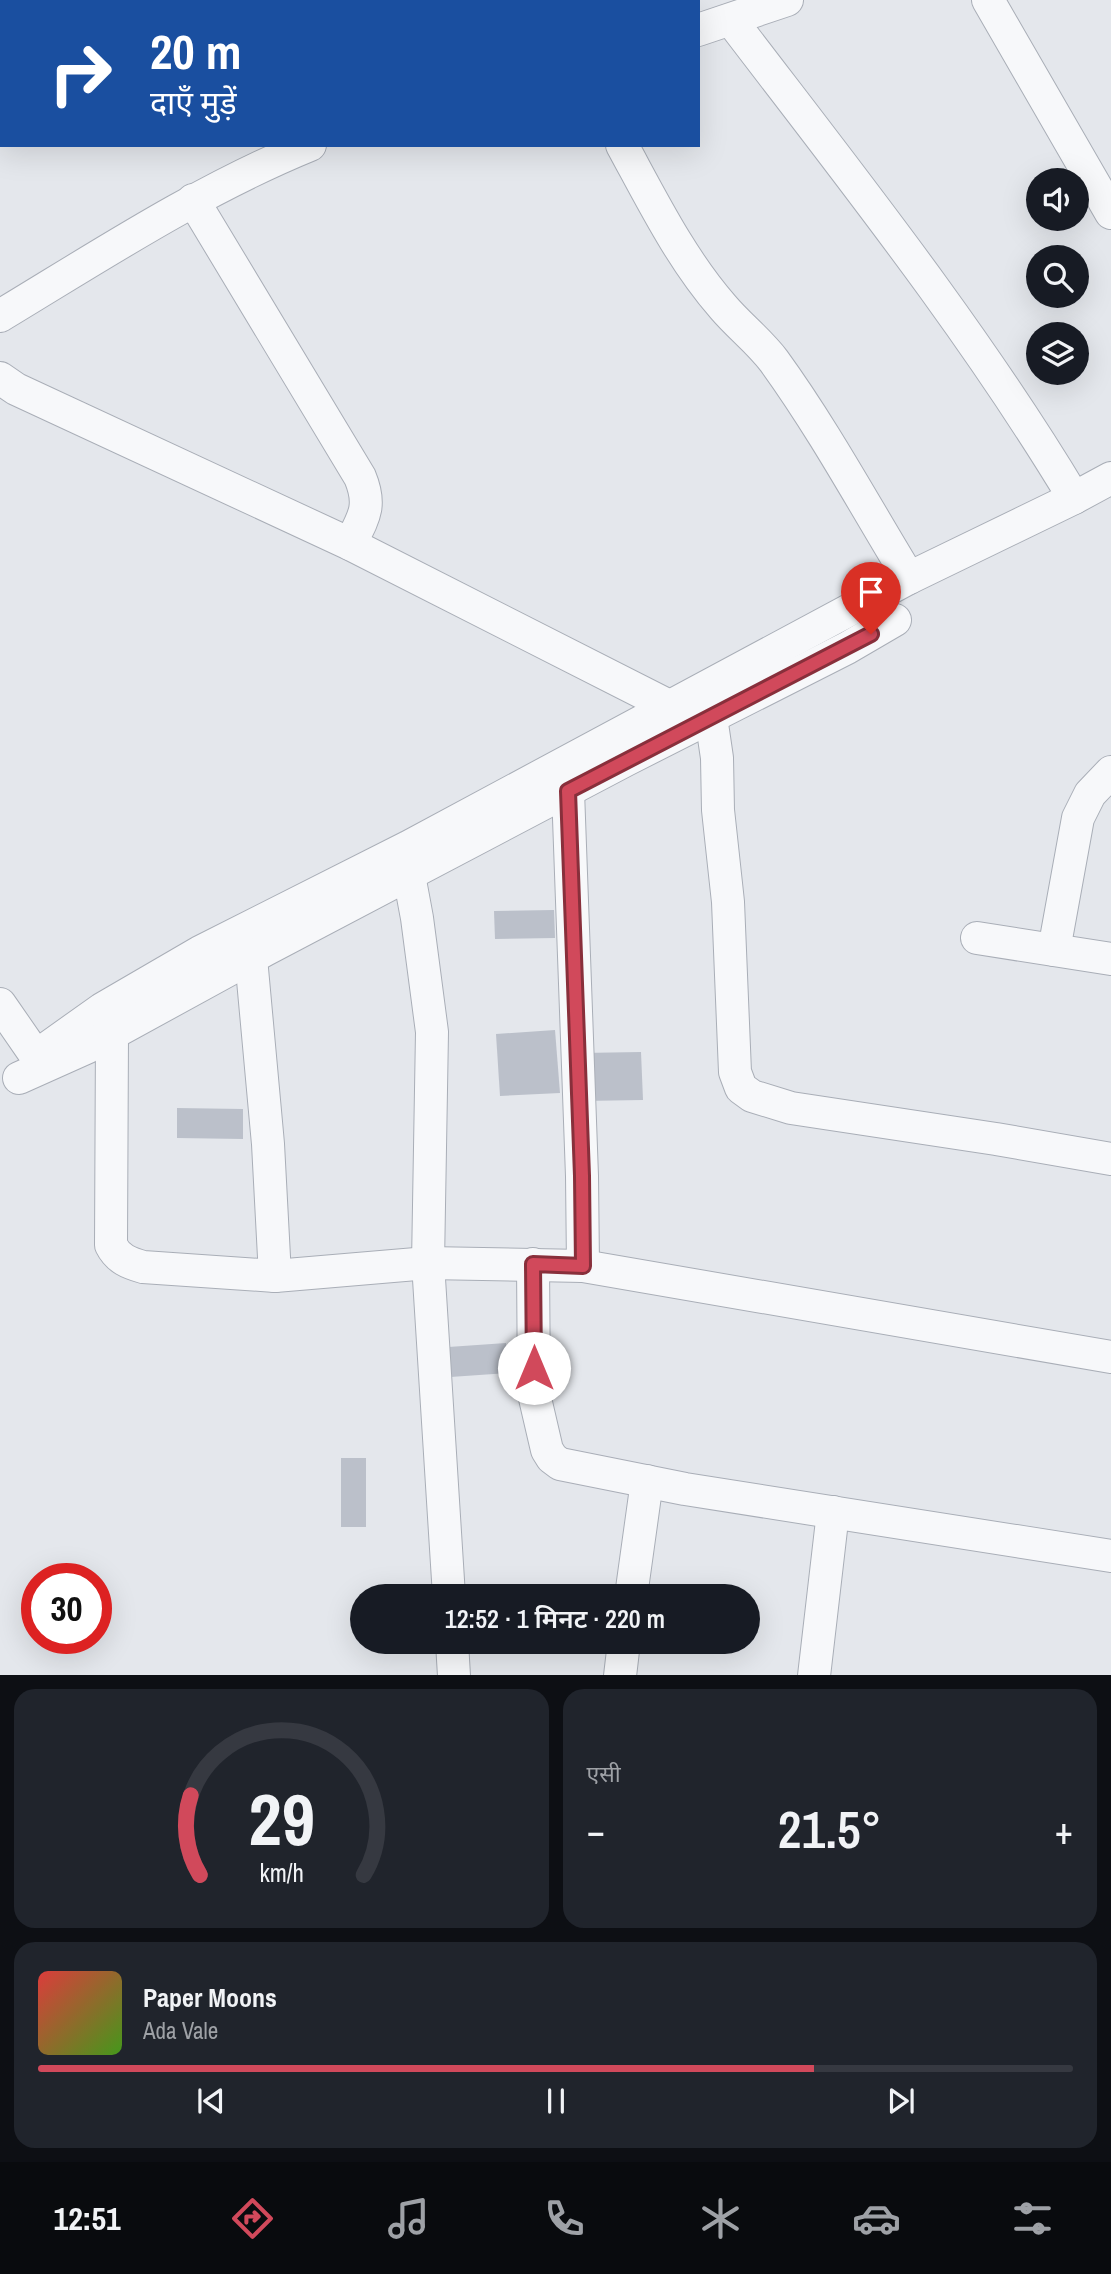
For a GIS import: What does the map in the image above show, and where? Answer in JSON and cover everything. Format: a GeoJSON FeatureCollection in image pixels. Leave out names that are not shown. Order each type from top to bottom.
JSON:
{"type":"FeatureCollection","features":[{"type":"Feature","properties":{"kind":"street"},"geometry":{"type":"LineString","coordinates":[[700,29],[787,0]]}},
{"type":"Feature","properties":{"kind":"street"},"geometry":{"type":"LineString","coordinates":[[988,0],[1111,213]]}},
{"type":"Feature","properties":{"kind":"street"},"geometry":{"type":"LineString","coordinates":[[731,20],[945,302],[1028,422],[1074,498]]}},
{"type":"Feature","properties":{"kind":"street"},"geometry":{"type":"LineString","coordinates":[[0,316],[193,200],[305,147]]}},
{"type":"Feature","properties":{"kind":"street"},"geometry":{"type":"LineString","coordinates":[[623,147],[670,232],[702,280],[723,307],[771,358],[794,389],[909,578]]}},
{"type":"Feature","properties":{"kind":"street"},"geometry":{"type":"LineString","coordinates":[[193,200],[360,477],[367,493],[367,505],[350,544]]}},
{"type":"Feature","properties":{"kind":"street"},"geometry":{"type":"LineString","coordinates":[[0,378],[16,389],[350,544],[669,706]]}},
{"type":"Feature","properties":{"kind":"street"},"geometry":{"type":"LineString","coordinates":[[18,1077],[102,1009],[200,952],[419,841],[909,578],[1111,478]]}},
{"type":"Feature","properties":{"kind":"street"},"geometry":{"type":"LineString","coordinates":[[18,1077],[111,1034],[568,791],[847,648],[895,620]]}},
{"type":"Feature","properties":{"kind":"street"},"geometry":{"type":"LineString","coordinates":[[711,717],[717,758],[718,810],[728,902],[735,1072],[741,1088],[752,1096],[792,1108],[1111,1159]]}},
{"type":"Feature","properties":{"kind":"street"},"geometry":{"type":"LineString","coordinates":[[1055,950],[1078,818],[1090,794],[1111,772]]}},
{"type":"Feature","properties":{"kind":"street"},"geometry":{"type":"LineString","coordinates":[[568,791],[583,1266]]}},
{"type":"Feature","properties":{"kind":"street"},"geometry":{"type":"LineString","coordinates":[[409,875],[432,1032],[428,1263],[448,1584]]}},
{"type":"Feature","properties":{"kind":"street"},"geometry":{"type":"LineString","coordinates":[[977,938],[1111,958]]}},
{"type":"Feature","properties":{"kind":"street"},"geometry":{"type":"LineString","coordinates":[[251,958],[268,1144],[275,1276]]}},
{"type":"Feature","properties":{"kind":"street"},"geometry":{"type":"LineString","coordinates":[[0,1004],[18,1077]]}},
{"type":"Feature","properties":{"kind":"street"},"geometry":{"type":"LineString","coordinates":[[111,1034],[111,1245],[115,1253],[131,1264],[275,1276],[428,1263],[583,1266],[1111,1357]]}},
{"type":"Feature","properties":{"kind":"street"},"geometry":{"type":"LineString","coordinates":[[533,1264],[534,1394],[547,1450],[552,1458],[561,1464],[832,1512],[1111,1556]]}},
{"type":"Feature","properties":{"kind":"street"},"geometry":{"type":"LineString","coordinates":[[633,1584],[647,1481]]}},
{"type":"Feature","properties":{"kind":"street"},"geometry":{"type":"LineString","coordinates":[[814,1675],[832,1512]]}},
{"type":"Feature","properties":{"kind":"street"},"geometry":{"type":"LineString","coordinates":[[453,1654],[454,1675]]}},
{"type":"Feature","properties":{"kind":"street"},"geometry":{"type":"LineString","coordinates":[[620,1675],[623,1654]]}},
{"type":"Feature","properties":{"kind":"building"},"geometry":{"type":"Polygon","coordinates":[[[554,910],[555,938],[495,939],[494,911],[554,910]]]}},
{"type":"Feature","properties":{"kind":"building"},"geometry":{"type":"Polygon","coordinates":[[[555,1030],[560,1093],[500,1096],[496,1034],[555,1030]]]}},
{"type":"Feature","properties":{"kind":"building"},"geometry":{"type":"Polygon","coordinates":[[[641,1052],[643,1100],[582,1101],[581,1053],[641,1052]]]}},
{"type":"Feature","properties":{"kind":"building"},"geometry":{"type":"Polygon","coordinates":[[[177,1108],[243,1109],[243,1139],[177,1138],[177,1108]]]}},
{"type":"Feature","properties":{"kind":"building"},"geometry":{"type":"Polygon","coordinates":[[[506,1343],[508,1373],[436,1378],[434,1348],[506,1343]]]}},
{"type":"Feature","properties":{"kind":"building"},"geometry":{"type":"Polygon","coordinates":[[[341,1458],[366,1458],[366,1527],[341,1527],[341,1458]]]}},
{"type":"Feature","properties":{"kind":"route"},"geometry":{"type":"LineString","coordinates":[[534,1368],[533,1264],[583,1266],[568,791],[871,634]]}}]}
